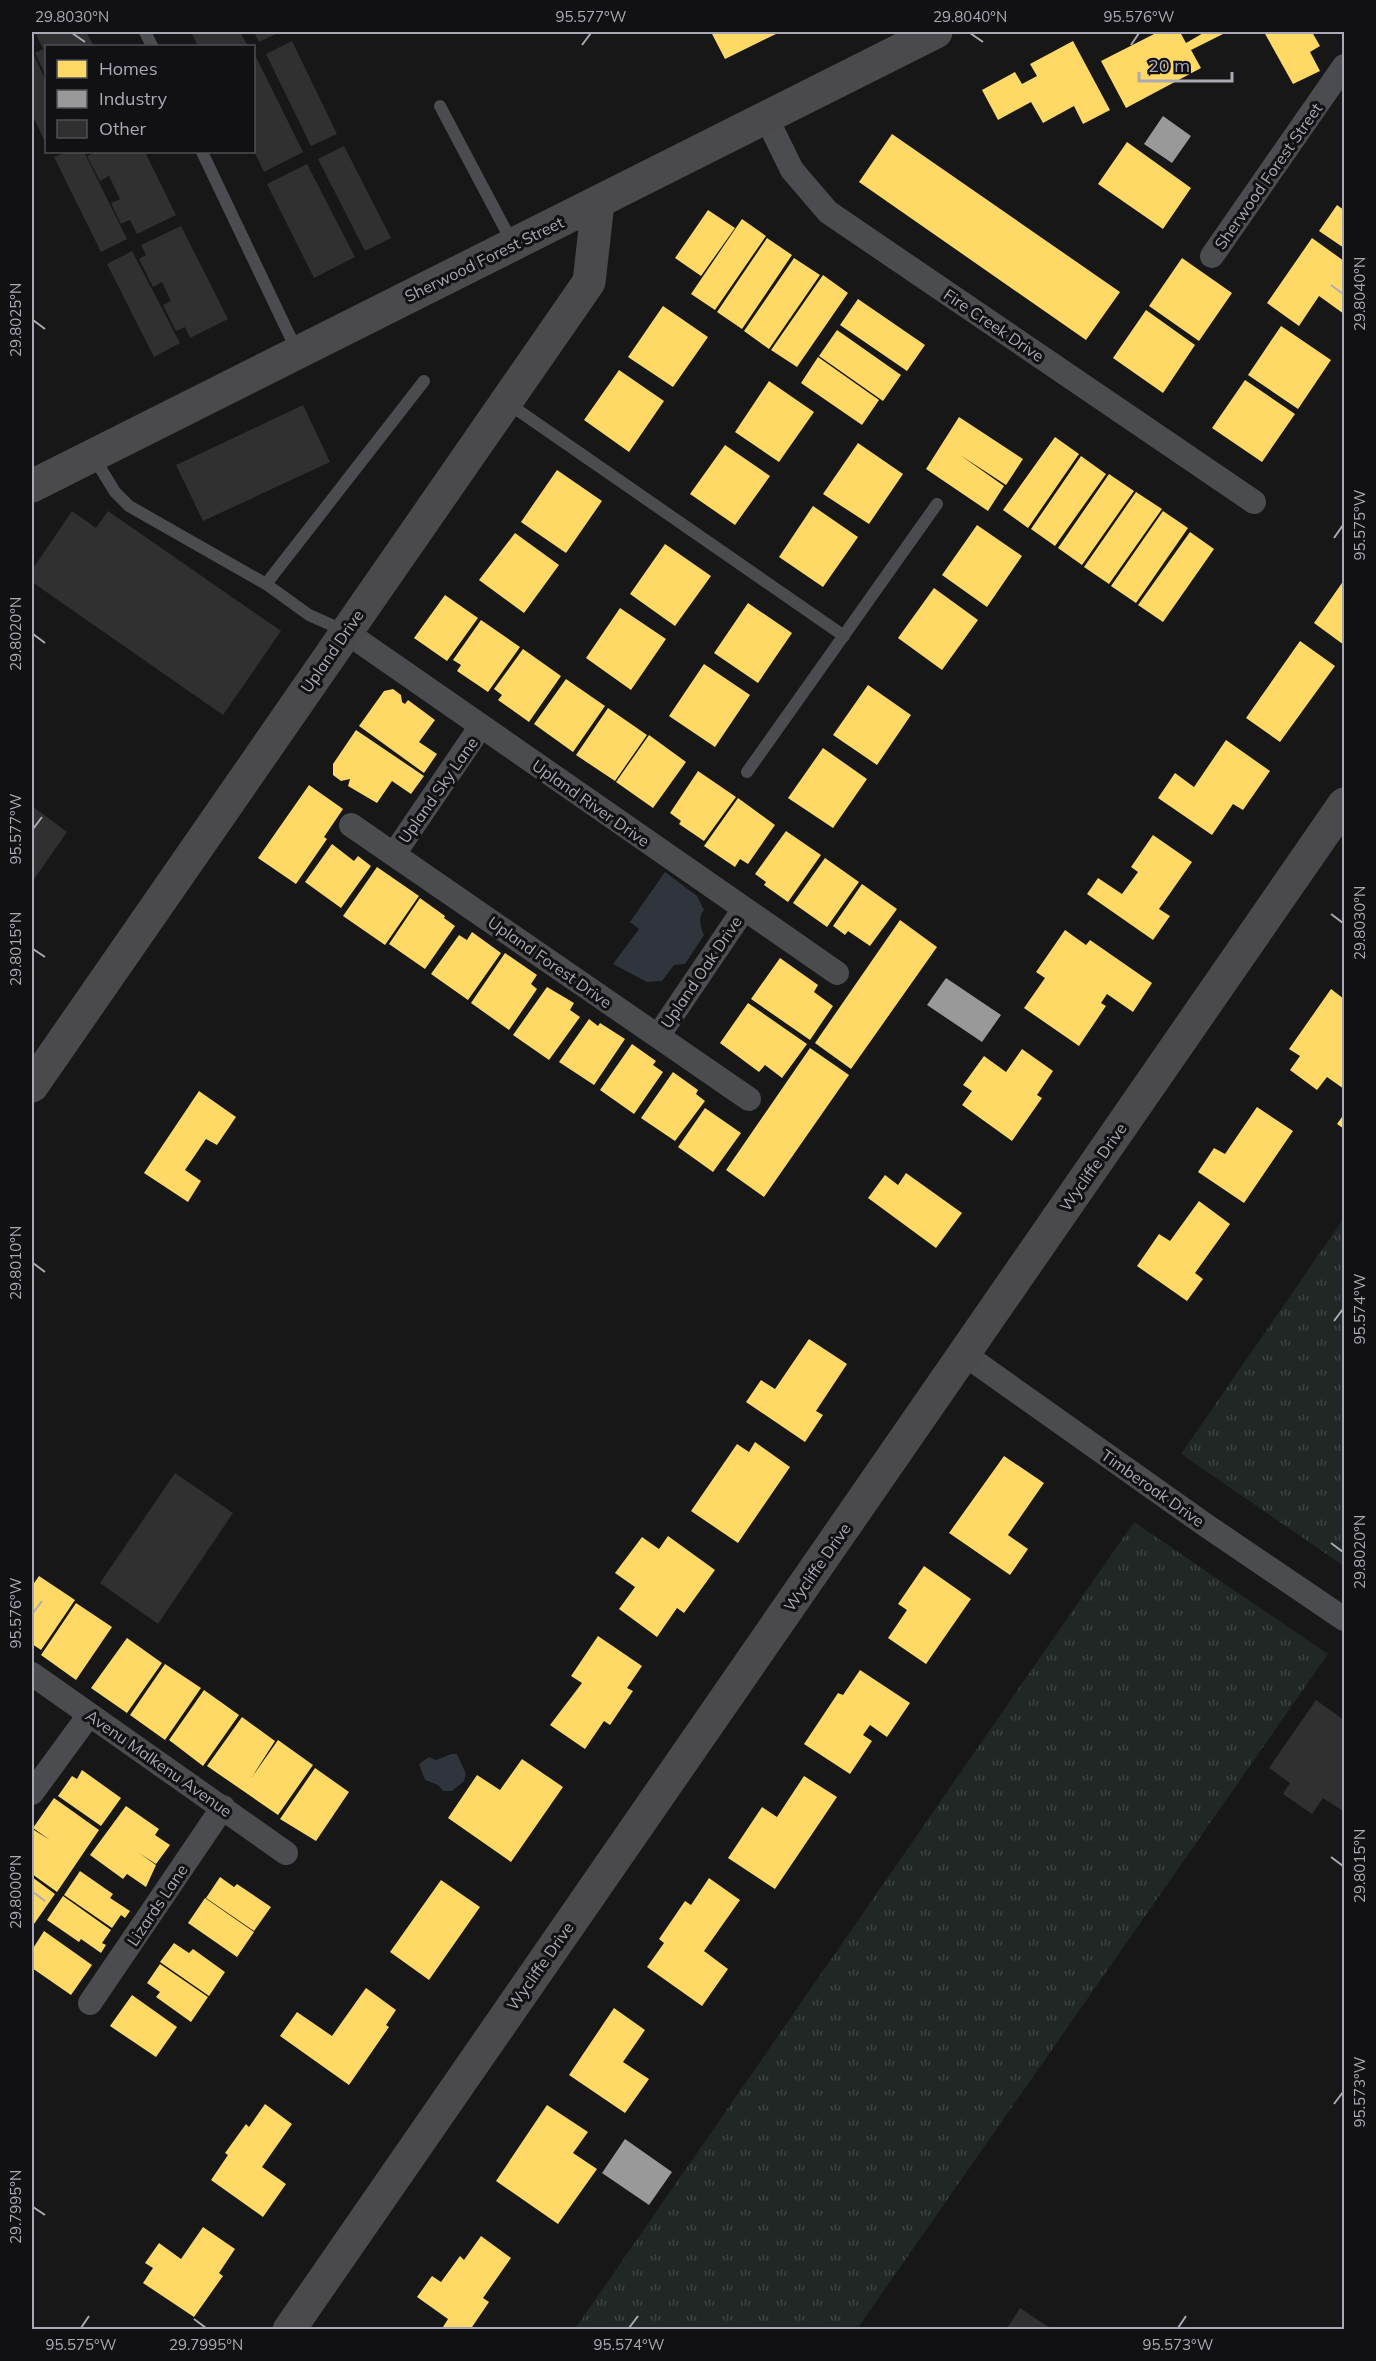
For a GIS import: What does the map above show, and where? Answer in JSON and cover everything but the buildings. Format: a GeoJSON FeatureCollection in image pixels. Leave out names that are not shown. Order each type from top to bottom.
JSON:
{"type":"FeatureCollection","features":[{"type":"Feature","properties":{"kind":"street","name":"Sherwood Forest Street"},"geometry":{"type":"LineString","coordinates":[[32,486],[936,32]]}},
{"type":"Feature","properties":{"kind":"street","name":"Sherwood Forest Street"},"geometry":{"type":"LineString","coordinates":[[1212,256],[1344,66]]}},
{"type":"Feature","properties":{"kind":"street","name":"Fire Creek Drive"},"geometry":{"type":"LineString","coordinates":[[766,117],[792,170],[828,212],[1254,502]]}},
{"type":"Feature","properties":{"kind":"street","name":"Upland Drive"},"geometry":{"type":"LineString","coordinates":[[32,1086],[589,282],[598,203]]}},
{"type":"Feature","properties":{"kind":"street","name":"Upland River Drive"},"geometry":{"type":"LineString","coordinates":[[346,632],[837,973]]}},
{"type":"Feature","properties":{"kind":"street","name":"Upland Sky Lane"},"geometry":{"type":"LineString","coordinates":[[394,854],[482,726]]}},
{"type":"Feature","properties":{"kind":"street","name":"Wycliffe Drive"},"geometry":{"type":"LineString","coordinates":[[288,2330],[1344,804]]}},
{"type":"Feature","properties":{"kind":"street","name":"Upland Forest Drive"},"geometry":{"type":"LineString","coordinates":[[351,825],[749,1099]]}},
{"type":"Feature","properties":{"kind":"street","name":"Upland Oak Drive"},"geometry":{"type":"LineString","coordinates":[[658,1036],[744,909]]}},
{"type":"Feature","properties":{"kind":"street","name":"Timberoak Drive"},"geometry":{"type":"LineString","coordinates":[[964,1354],[1204,1524],[1344,1619]]}},
{"type":"Feature","properties":{"kind":"street","name":"Avenu Malkenu Avenue"},"geometry":{"type":"LineString","coordinates":[[32,1674],[286,1853]]}},
{"type":"Feature","properties":{"kind":"street"},"geometry":{"type":"LineString","coordinates":[[32,1793],[89,1715]]}},
{"type":"Feature","properties":{"kind":"street","name":"Lizards Lane"},"geometry":{"type":"LineString","coordinates":[[90,2003],[223,1807]]}},
{"type":"Feature","properties":{"kind":"lane"},"geometry":{"type":"LineString","coordinates":[[440,106],[513,245]]}},
{"type":"Feature","properties":{"kind":"lane"},"geometry":{"type":"LineString","coordinates":[[202,153],[297,351]]}},
{"type":"Feature","properties":{"kind":"lane"},"geometry":{"type":"LineString","coordinates":[[266,584],[424,381]]}},
{"type":"Feature","properties":{"kind":"lane"},"geometry":{"type":"LineString","coordinates":[[505,402],[844,636]]}},
{"type":"Feature","properties":{"kind":"lane"},"geometry":{"type":"LineString","coordinates":[[93,455],[115,492],[129,506],[266,584],[309,615],[346,632]]}},
{"type":"Feature","properties":{"kind":"lane"},"geometry":{"type":"LineString","coordinates":[[747,772],[937,504]]}},
{"type":"Feature","properties":{"kind":"green space"},"geometry":{"type":"Polygon","coordinates":[[[1344,1218],[1344,1566],[1181,1454],[1344,1218]]]}},
{"type":"Feature","properties":{"kind":"green space"},"geometry":{"type":"Polygon","coordinates":[[[1134,1522],[1328,1654],[857,2329],[575,2329],[1134,1522]]]}},
{"type":"Feature","properties":{"kind":"shaded area"},"geometry":{"type":"Polygon","coordinates":[[[665,872],[697,896],[704,910],[700,922],[704,935],[685,964],[674,965],[662,981],[647,982],[613,964],[639,929],[630,922],[665,872]]]}},
{"type":"Feature","properties":{"kind":"shaded area"},"geometry":{"type":"Polygon","coordinates":[[[457,1754],[466,1774],[464,1781],[452,1791],[443,1791],[438,1785],[425,1780],[419,1764],[429,1757],[436,1760],[457,1754]]]}}]}
